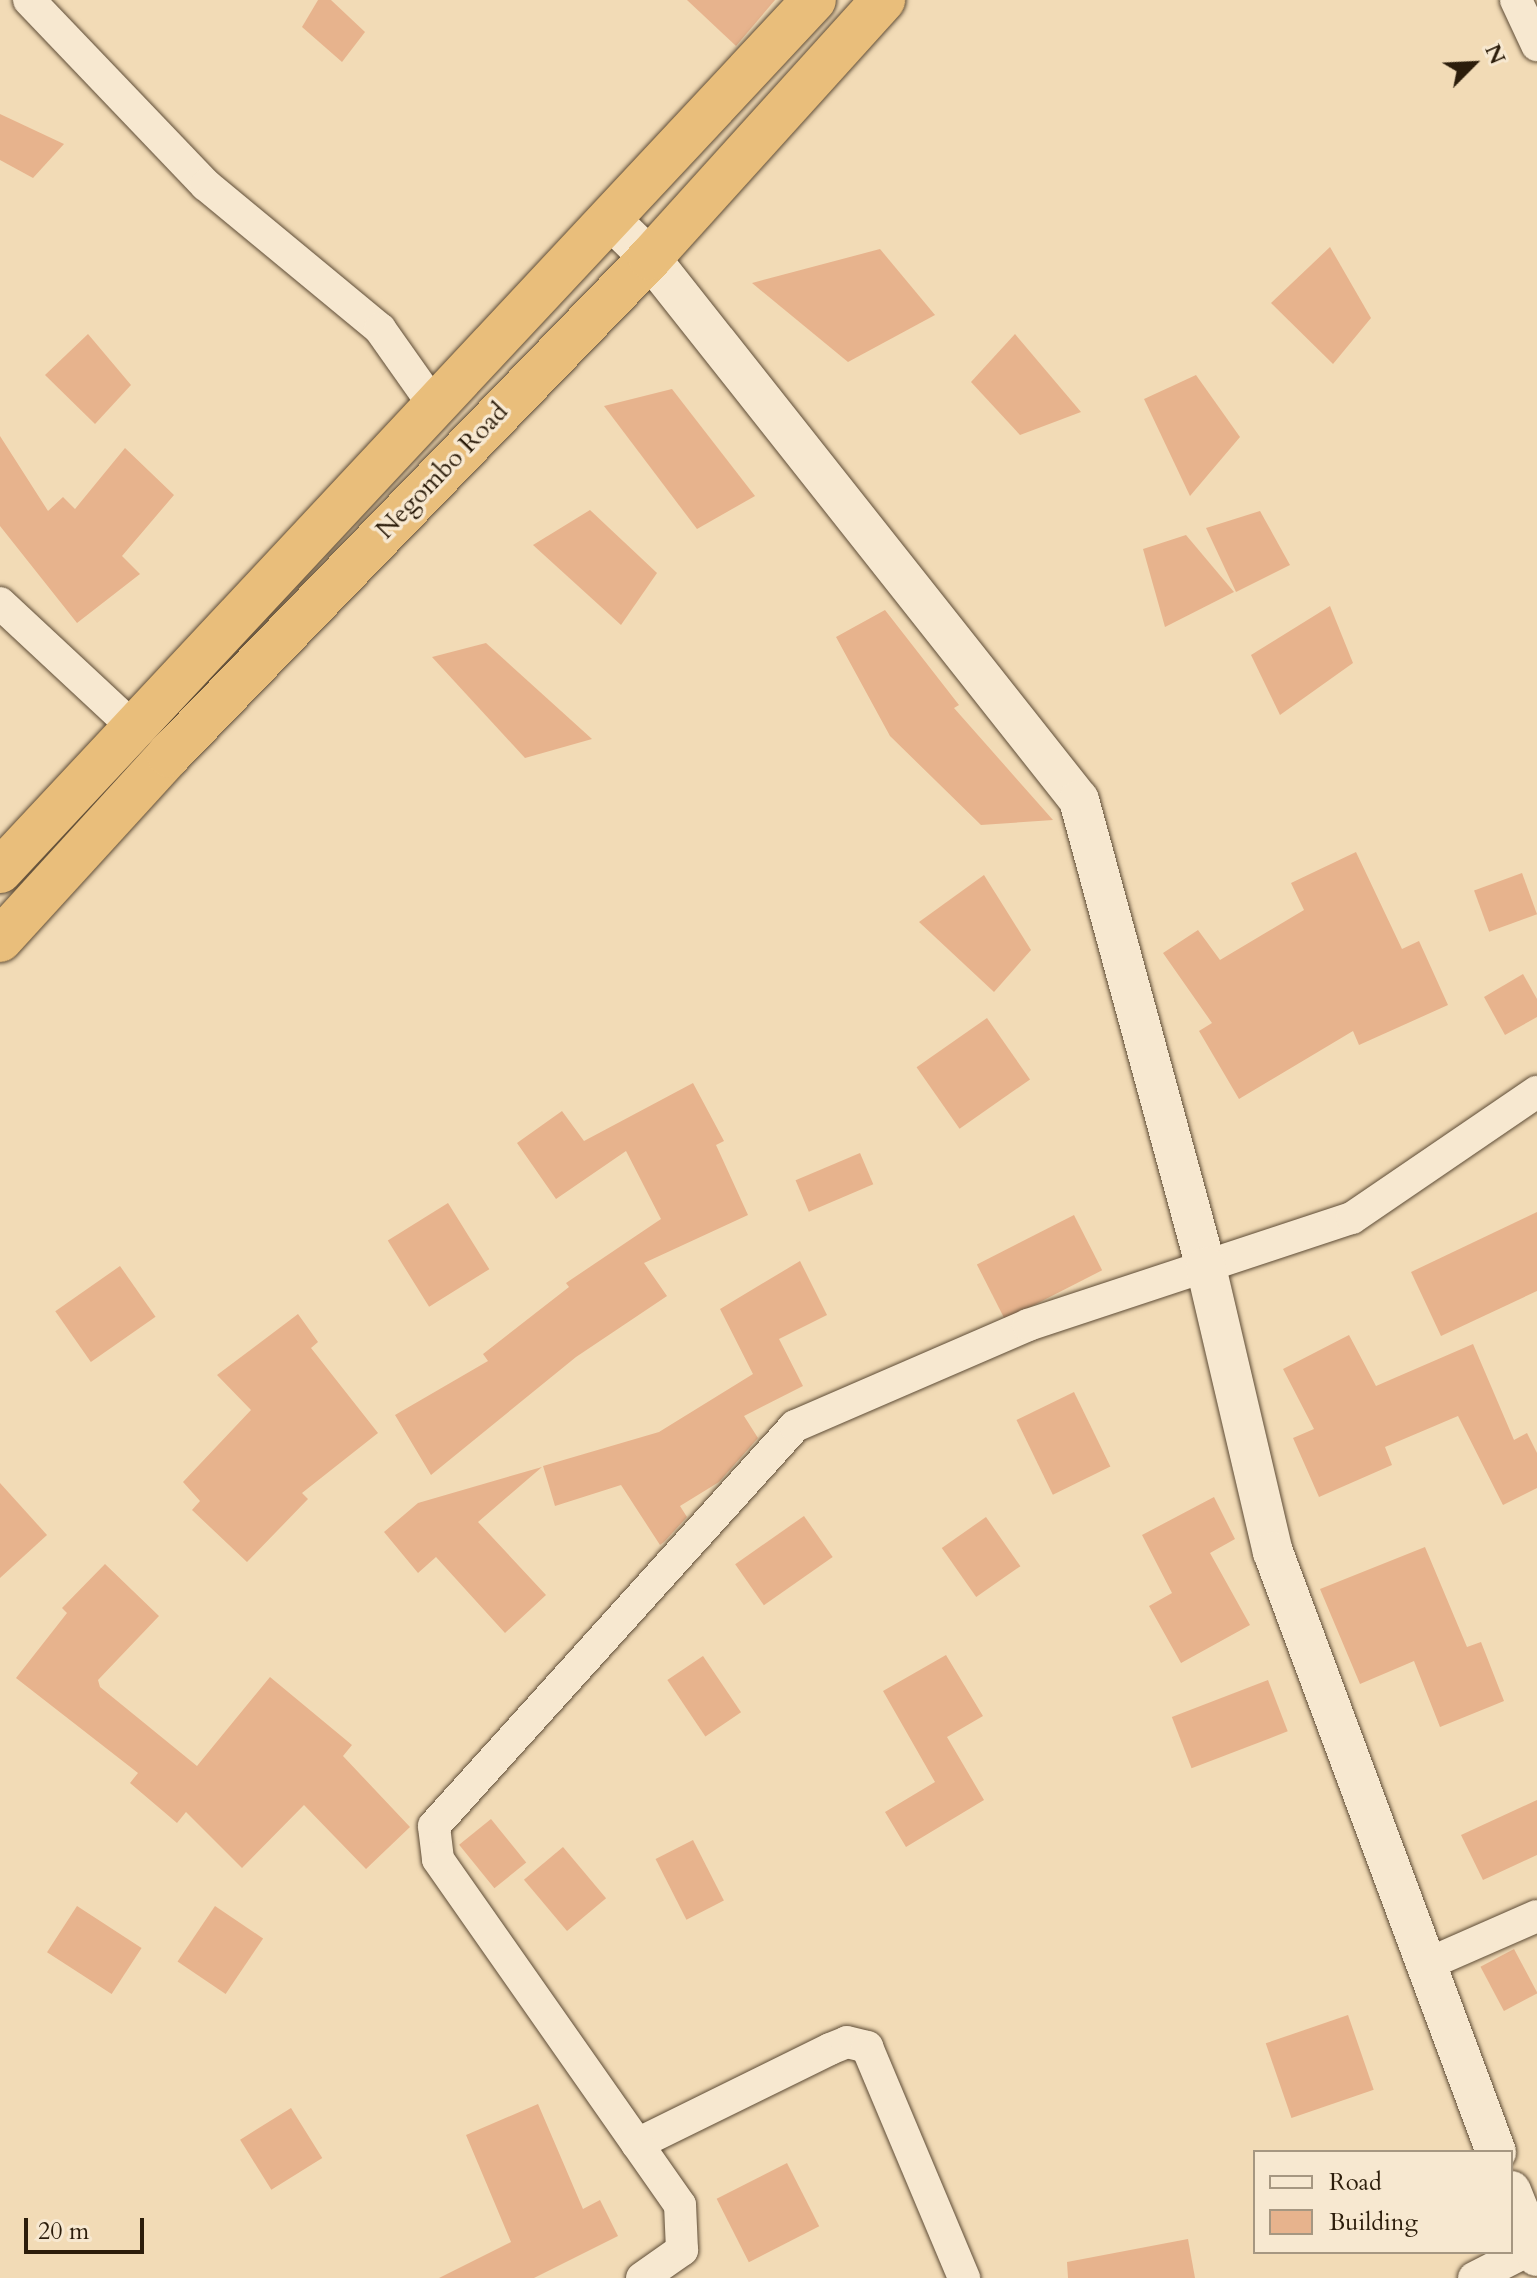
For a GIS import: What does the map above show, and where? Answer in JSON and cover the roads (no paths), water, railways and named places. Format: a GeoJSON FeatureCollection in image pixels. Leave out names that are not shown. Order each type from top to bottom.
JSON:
{"type":"FeatureCollection","features":[{"type":"Feature","properties":{"kind":"highway","name":"Negombo Road"},"geometry":{"type":"LineString","coordinates":[[0,871],[132,726],[814,0]]}},
{"type":"Feature","properties":{"kind":"highway","name":"Negombo Road"},"geometry":{"type":"LineString","coordinates":[[0,940],[169,755],[650,258],[883,0]]}},
{"type":"Feature","properties":{"kind":"street"},"geometry":{"type":"LineString","coordinates":[[29,0],[206,185],[380,329],[433,404]]}},
{"type":"Feature","properties":{"kind":"street"},"geometry":{"type":"LineString","coordinates":[[1516,0],[1537,45]]}},
{"type":"Feature","properties":{"kind":"street"},"geometry":{"type":"LineString","coordinates":[[610,219],[650,258],[1079,800],[1206,1267],[1273,1552],[1423,1966],[1495,2150]]}},
{"type":"Feature","properties":{"kind":"street"},"geometry":{"type":"LineString","coordinates":[[0,603],[132,726]]}},
{"type":"Feature","properties":{"kind":"street"},"geometry":{"type":"LineString","coordinates":[[642,2278],[682,2250],[680,2205],[438,1859],[434,1826],[795,1426],[1028,1325],[1352,1218],[1537,1092]]}},
{"type":"Feature","properties":{"kind":"street"},"geometry":{"type":"LineString","coordinates":[[1423,1966],[1537,1916]]}},
{"type":"Feature","properties":{"kind":"street"},"geometry":{"type":"LineString","coordinates":[[637,2144],[830,2049],[847,2042],[867,2047],[964,2278]]}},
{"type":"Feature","properties":{"kind":"street"},"geometry":{"type":"LineString","coordinates":[[1474,2278],[1535,2252],[1513,2196]]}}]}
